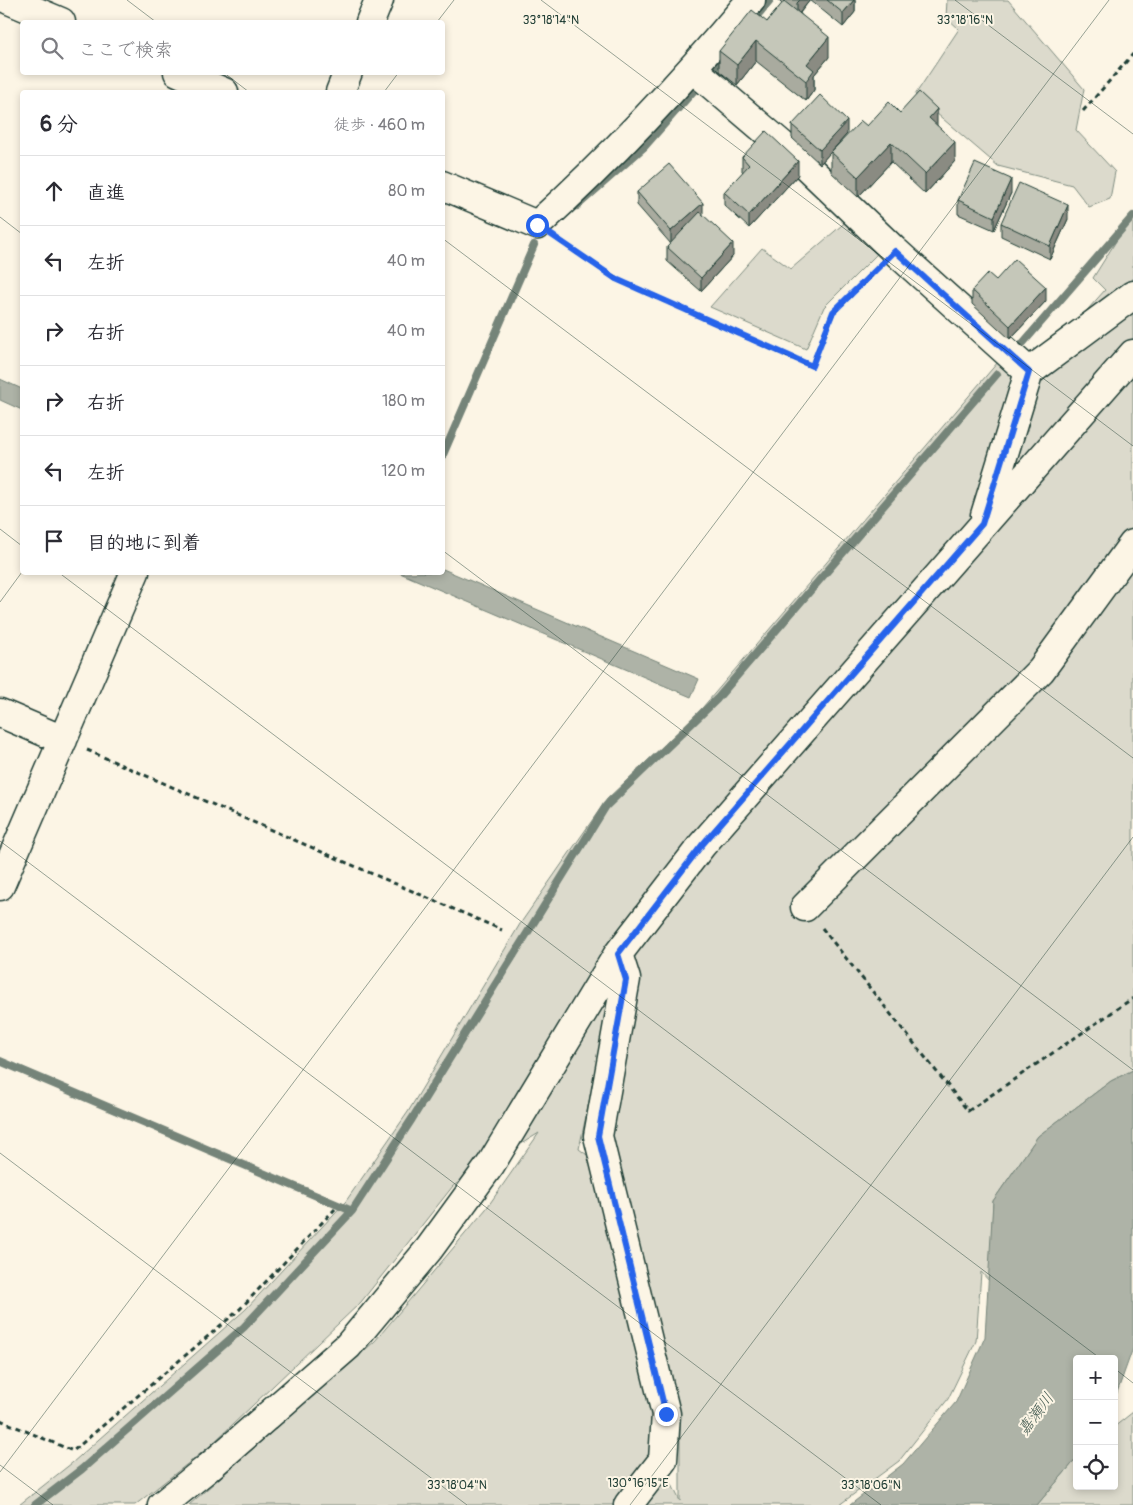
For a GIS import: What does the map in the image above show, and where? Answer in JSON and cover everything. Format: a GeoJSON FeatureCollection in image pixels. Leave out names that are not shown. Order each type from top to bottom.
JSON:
{"type":"FeatureCollection","features":[{"type":"Feature","properties":{"kind":"street"},"geometry":{"type":"LineString","coordinates":[[9,0],[56,20]]}},
{"type":"Feature","properties":{"kind":"street"},"geometry":{"type":"LineString","coordinates":[[371,20],[379,0]]}},
{"type":"Feature","properties":{"kind":"street"},"geometry":{"type":"LineString","coordinates":[[445,186],[537,225],[598,169],[693,69],[751,0]]}},
{"type":"Feature","properties":{"kind":"street"},"geometry":{"type":"LineString","coordinates":[[693,69],[802,162],[895,251],[1029,372]]}},
{"type":"Feature","properties":{"kind":"street"},"geometry":{"type":"LineString","coordinates":[[185,75],[219,90]]}},
{"type":"Feature","properties":{"kind":"street"},"geometry":{"type":"LineString","coordinates":[[341,90],[347,75]]}},
{"type":"Feature","properties":{"kind":"street"},"geometry":{"type":"LineString","coordinates":[[982,524],[1029,372],[1133,295]]}},
{"type":"Feature","properties":{"kind":"street"},"geometry":{"type":"LineString","coordinates":[[162,1505],[209,1467],[348,1346],[429,1249],[491,1164],[618,954],[702,845],[1133,354]]}},
{"type":"Feature","properties":{"kind":"street"},"geometry":{"type":"LineString","coordinates":[[805,906],[1041,670],[1133,544]]}},
{"type":"Feature","properties":{"kind":"street"},"geometry":{"type":"LineString","coordinates":[[0,886],[134,575]]}},
{"type":"Feature","properties":{"kind":"street"},"geometry":{"type":"LineString","coordinates":[[0,713],[63,740]]}},
{"type":"Feature","properties":{"kind":"street"},"geometry":{"type":"LineString","coordinates":[[618,954],[626,980],[598,1136],[666,1414],[663,1460],[628,1505]]}},
{"type":"Feature","properties":{"kind":"path"},"geometry":{"type":"LineString","coordinates":[[1084,111],[1133,54]]}},
{"type":"Feature","properties":{"kind":"path"},"geometry":{"type":"LineString","coordinates":[[537,225],[616,279],[812,366],[833,312],[895,251]]}},
{"type":"Feature","properties":{"kind":"path"},"geometry":{"type":"LineString","coordinates":[[63,740],[502,930]]}},
{"type":"Feature","properties":{"kind":"path"},"geometry":{"type":"LineString","coordinates":[[805,906],[968,1111],[1133,998]]}},
{"type":"Feature","properties":{"kind":"path"},"geometry":{"type":"LineString","coordinates":[[0,1420],[73,1450],[240,1309],[335,1209]]}},
{"type":"Feature","properties":{"kind":"shaded area"},"geometry":{"type":"Polygon","coordinates":[[[947,0],[1008,0],[1084,89],[1076,130],[1115,172],[1110,199],[1089,207],[1072,185],[998,166],[915,95],[959,29],[946,17],[947,0]]]}},
{"type":"Feature","properties":{"kind":"shaded area"},"geometry":{"type":"Polygon","coordinates":[[[1133,214],[1133,1070],[1111,1081],[1038,1136],[993,1201],[990,1282],[981,1272],[976,1341],[948,1399],[899,1461],[839,1505],[189,1505],[375,1341],[486,1209],[539,1133],[453,1186],[361,1302],[209,1447],[135,1505],[19,1505],[72,1463],[246,1309],[346,1201],[408,1112],[520,924],[607,799],[697,714],[998,362],[1056,345],[1105,290],[1093,278],[1133,214]],[[605,1026],[579,1149],[598,1163],[656,1409],[654,1448],[680,1501],[680,1424],[610,1140],[605,1026]]]}},
{"type":"Feature","properties":{"kind":"shaded area"},"geometry":{"type":"Polygon","coordinates":[[[849,219],[881,250],[824,307],[806,349],[710,307],[762,248],[791,269],[849,219]]]}},
{"type":"Feature","properties":{"kind":"shaded area"},"geometry":{"type":"Polygon","coordinates":[[[1133,1412],[1133,1505],[1037,1505],[1073,1463],[1073,1490],[1118,1490],[1118,1424],[1133,1412]]]}},
{"type":"Feature","properties":{"kind":"water"},"geometry":{"type":"Polygon","coordinates":[[[0,379],[20,388],[20,409],[0,400],[0,379]]]}},
{"type":"Feature","properties":{"kind":"water"},"geometry":{"type":"Polygon","coordinates":[[[445,570],[699,679],[691,697],[405,575],[445,575],[445,570]]]}},
{"type":"Feature","properties":{"kind":"water","name":"嘉瀬川"},"geometry":{"type":"Polygon","coordinates":[[[1133,1070],[1133,1348],[1118,1390],[1118,1355],[1073,1355],[1073,1463],[1037,1505],[850,1505],[903,1464],[956,1402],[985,1337],[993,1201],[1038,1136],[1111,1081],[1133,1070]]]}},
{"type":"Feature","properties":{"kind":"building"},"geometry":{"type":"Polygon","coordinates":[[[827,0],[854,0],[843,13],[827,0]]]}},
{"type":"Feature","properties":{"kind":"building"},"geometry":{"type":"Polygon","coordinates":[[[784,1],[829,37],[807,64],[814,70],[806,81],[756,41],[737,65],[719,51],[752,10],[767,22],[784,1]]]}},
{"type":"Feature","properties":{"kind":"building"},"geometry":{"type":"Polygon","coordinates":[[[919,92],[937,109],[929,118],[955,142],[925,174],[891,142],[858,177],[831,152],[861,121],[867,126],[889,102],[900,113],[919,92]]]}},
{"type":"Feature","properties":{"kind":"building"},"geometry":{"type":"Polygon","coordinates":[[[820,95],[847,121],[820,150],[792,125],[820,95]]]}},
{"type":"Feature","properties":{"kind":"building"},"geometry":{"type":"Polygon","coordinates":[[[766,131],[798,161],[749,215],[724,192],[749,165],[742,157],[766,131]]]}},
{"type":"Feature","properties":{"kind":"building"},"geometry":{"type":"Polygon","coordinates":[[[975,163],[1011,179],[994,217],[958,200],[975,163]]]}},
{"type":"Feature","properties":{"kind":"building"},"geometry":{"type":"Polygon","coordinates":[[[669,164],[703,203],[671,231],[637,192],[669,164]]]}},
{"type":"Feature","properties":{"kind":"building"},"geometry":{"type":"Polygon","coordinates":[[[1019,183],[1068,205],[1050,246],[1001,223],[1019,183]]]}},
{"type":"Feature","properties":{"kind":"building"},"geometry":{"type":"Polygon","coordinates":[[[700,212],[733,243],[701,278],[667,247],[700,212]]]}},
{"type":"Feature","properties":{"kind":"building"},"geometry":{"type":"Polygon","coordinates":[[[1015,259],[1046,287],[1010,326],[972,290],[988,273],[996,280],[1015,259]]]}},
{"type":"Feature","properties":{"kind":"waterway"},"geometry":{"type":"LineString","coordinates":[[752,22],[770,0]]}},
{"type":"Feature","properties":{"kind":"waterway"},"geometry":{"type":"LineString","coordinates":[[713,69],[724,55]]}},
{"type":"Feature","properties":{"kind":"waterway"},"geometry":{"type":"LineString","coordinates":[[577,206],[644,147],[696,88]]}},
{"type":"Feature","properties":{"kind":"waterway"},"geometry":{"type":"LineString","coordinates":[[1023,343],[1133,216]]}},
{"type":"Feature","properties":{"kind":"waterway"},"geometry":{"type":"LineString","coordinates":[[445,450],[534,245]]}},
{"type":"Feature","properties":{"kind":"waterway"},"geometry":{"type":"LineString","coordinates":[[35,1505],[82,1469],[244,1327],[352,1211],[412,1119],[606,806],[717,699],[997,374]]}},
{"type":"Feature","properties":{"kind":"waterway"},"geometry":{"type":"LineString","coordinates":[[0,1061],[352,1211]]}},
{"type":"Feature","properties":{"kind":"route"},"geometry":{"type":"LineString","coordinates":[[537,225],[616,279],[812,366],[833,312],[895,251],[1029,372],[982,524],[702,845],[618,954],[626,980],[598,1136],[666,1414]]}}]}
